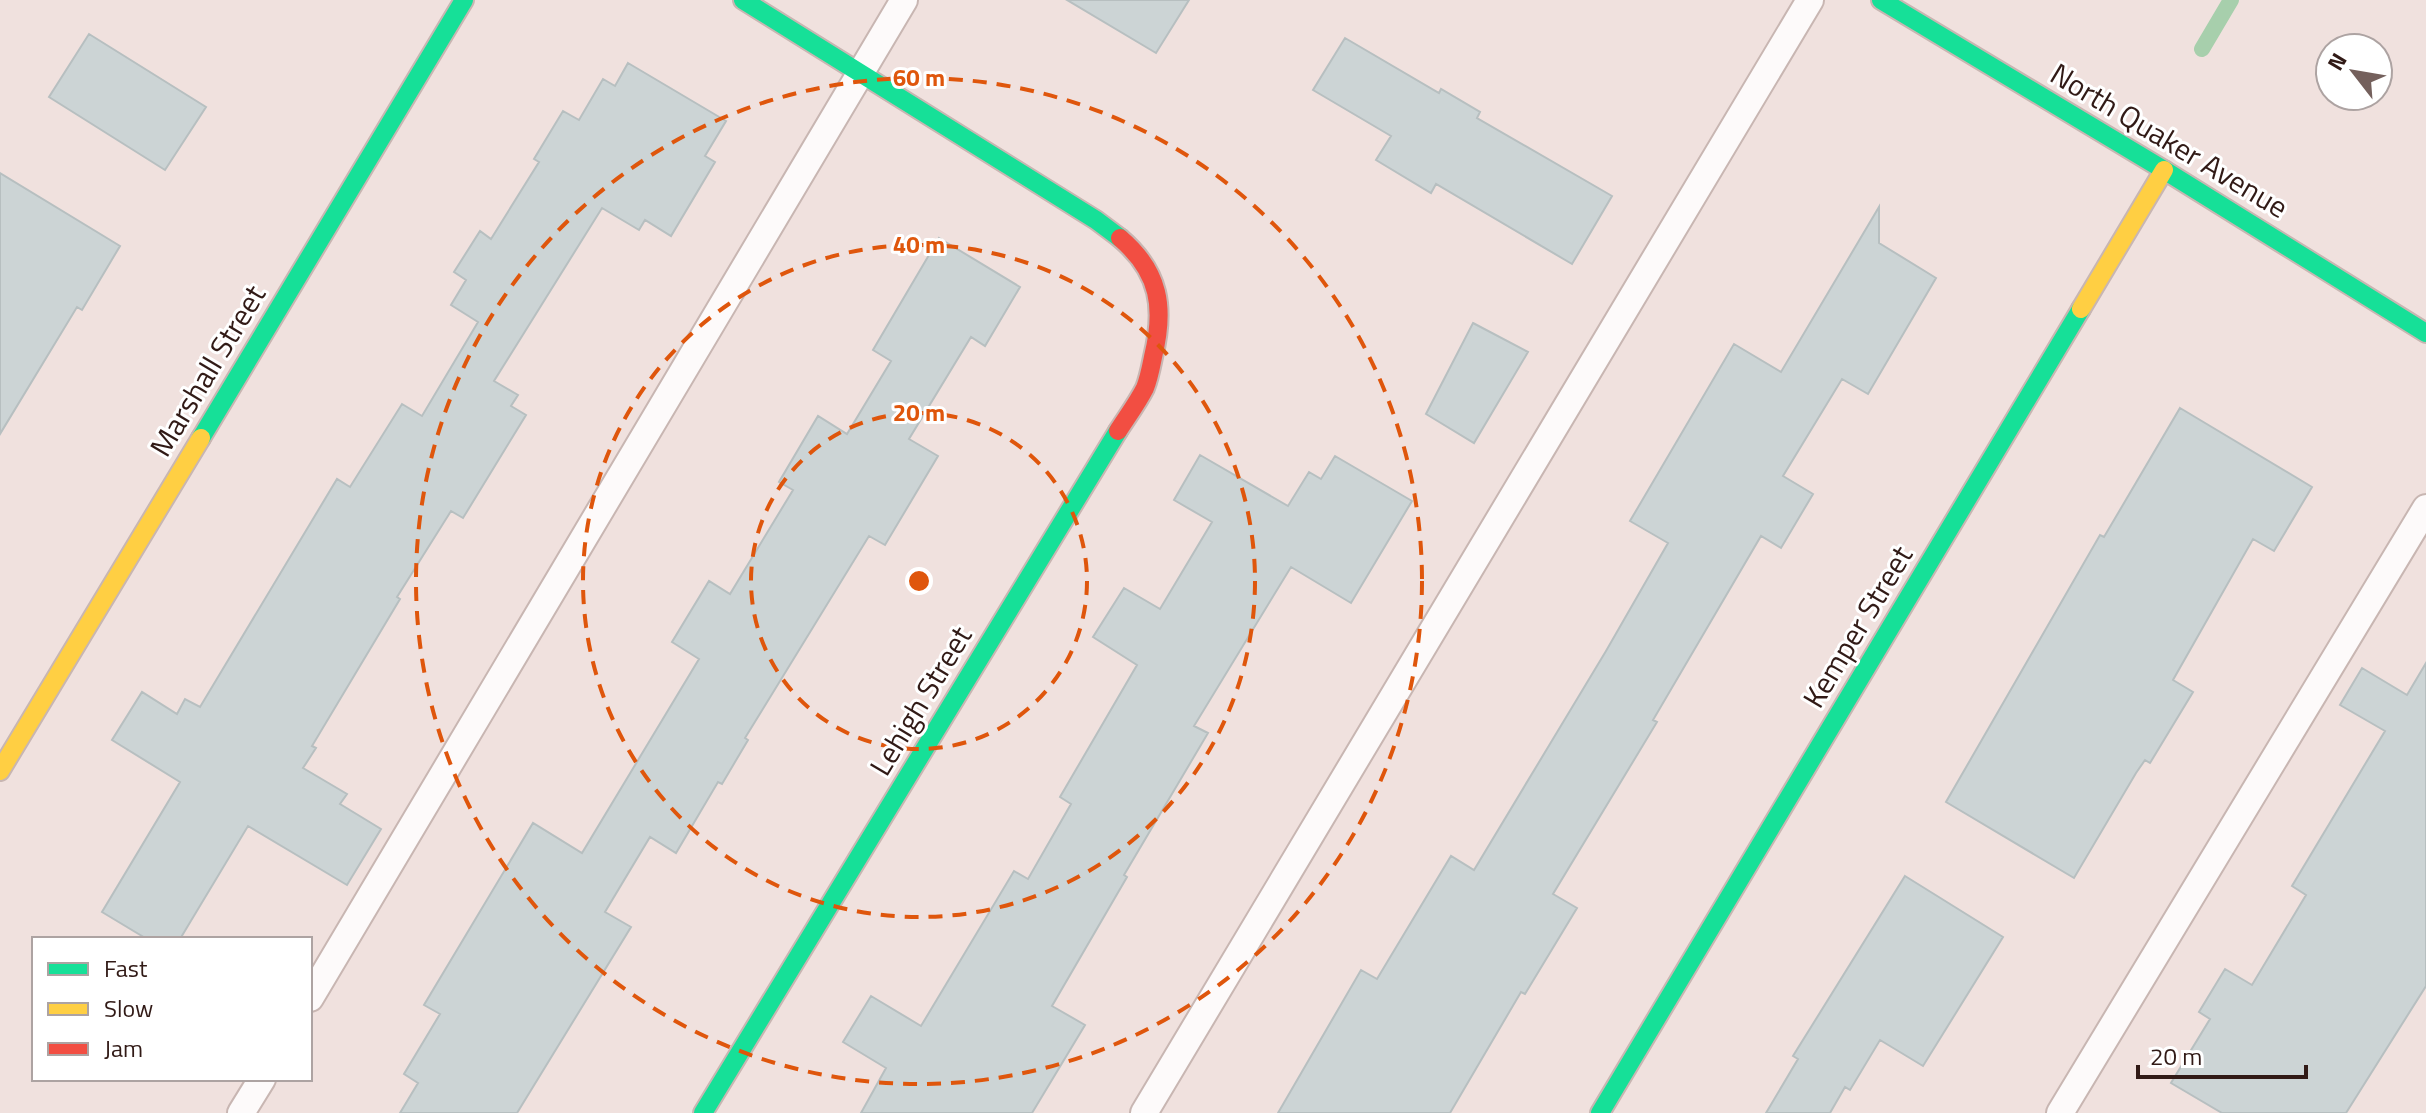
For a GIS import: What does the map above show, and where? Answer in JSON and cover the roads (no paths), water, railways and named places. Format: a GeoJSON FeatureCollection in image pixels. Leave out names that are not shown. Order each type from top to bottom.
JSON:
{"type":"FeatureCollection","features":[{"type":"Feature","properties":{"kind":"street","name":"Marshall Street"},"geometry":{"type":"LineString","coordinates":[[0,771],[464,0]]}},
{"type":"Feature","properties":{"kind":"street"},"geometry":{"type":"LineString","coordinates":[[743,0],[859,72]]}},
{"type":"Feature","properties":{"kind":"street","name":"North Quaker Avenue"},"geometry":{"type":"LineString","coordinates":[[1881,0],[2164,170],[2426,333]]}},
{"type":"Feature","properties":{"kind":"street","name":"Lehigh Street"},"geometry":{"type":"LineString","coordinates":[[703,1113],[1145,387],[1158,342],[1160,307],[1156,283],[1137,253],[1096,220],[859,72]]}},
{"type":"Feature","properties":{"kind":"street","name":"Kemper Street"},"geometry":{"type":"LineString","coordinates":[[1600,1113],[2164,170]]}},
{"type":"Feature","properties":{"kind":"lane"},"geometry":{"type":"LineString","coordinates":[[312,995],[904,0]]}},
{"type":"Feature","properties":{"kind":"lane"},"geometry":{"type":"LineString","coordinates":[[1144,1113],[1810,0]]}},
{"type":"Feature","properties":{"kind":"lane"},"geometry":{"type":"LineString","coordinates":[[2060,1113],[2426,508]]}},
{"type":"Feature","properties":{"kind":"lane"},"geometry":{"type":"LineString","coordinates":[[241,1113],[261,1081]]}},
{"type":"Feature","properties":{"kind":"waterway"},"geometry":{"type":"LineString","coordinates":[[2202,49],[2231,0]]}}]}
